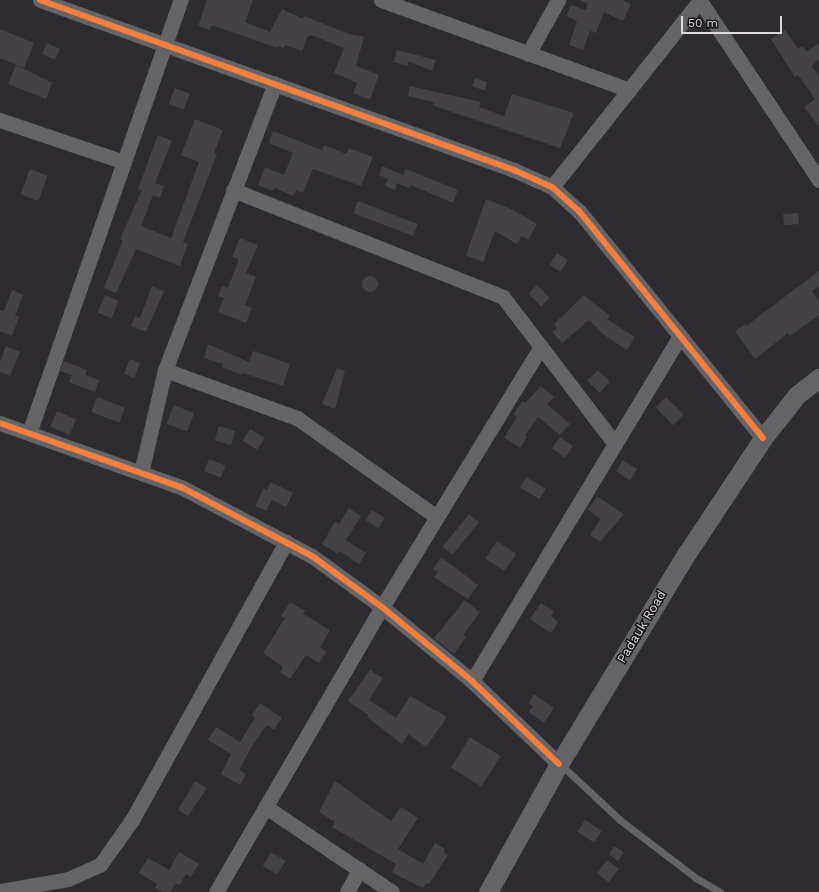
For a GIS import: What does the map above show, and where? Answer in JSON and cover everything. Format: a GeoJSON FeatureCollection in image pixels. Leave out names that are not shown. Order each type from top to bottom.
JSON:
{"type":"FeatureCollection","features":[{"type":"Feature","properties":{"kind":"street"},"geometry":{"type":"LineString","coordinates":[[40,0],[275,83],[514,170],[552,187],[579,210],[763,438]]}},
{"type":"Feature","properties":{"kind":"street"},"geometry":{"type":"LineString","coordinates":[[29,433],[181,0]]}},
{"type":"Feature","properties":{"kind":"street"},"geometry":{"type":"LineString","coordinates":[[381,0],[629,90]]}},
{"type":"Feature","properties":{"kind":"street"},"geometry":{"type":"LineString","coordinates":[[528,54],[558,0]]}},
{"type":"Feature","properties":{"kind":"street"},"geometry":{"type":"LineString","coordinates":[[552,187],[700,0],[819,180]]}},
{"type":"Feature","properties":{"kind":"street"},"geometry":{"type":"LineString","coordinates":[[141,473],[165,370],[275,83]]}},
{"type":"Feature","properties":{"kind":"street"},"geometry":{"type":"LineString","coordinates":[[0,120],[124,162]]}},
{"type":"Feature","properties":{"kind":"street"},"geometry":{"type":"LineString","coordinates":[[233,190],[503,297],[615,444]]}},
{"type":"Feature","properties":{"kind":"street"},"geometry":{"type":"LineString","coordinates":[[472,681],[680,336]]}},
{"type":"Feature","properties":{"kind":"street"},"geometry":{"type":"LineString","coordinates":[[216,892],[382,607],[541,347]]}},
{"type":"Feature","properties":{"kind":"street"},"geometry":{"type":"LineString","coordinates":[[165,370],[297,418],[437,517]]}},
{"type":"Feature","properties":{"kind":"street","name":"Padauk Road"},"geometry":{"type":"LineString","coordinates":[[488,892],[559,764],[687,553],[763,438],[797,395],[819,378]]}},
{"type":"Feature","properties":{"kind":"street"},"geometry":{"type":"LineString","coordinates":[[0,423],[181,487],[312,556],[382,607],[472,681],[559,764]]}},
{"type":"Feature","properties":{"kind":"street"},"geometry":{"type":"LineString","coordinates":[[0,891],[68,879],[100,864],[132,820],[286,542]]}},
{"type":"Feature","properties":{"kind":"street"},"geometry":{"type":"LineString","coordinates":[[266,807],[392,892]]}},
{"type":"Feature","properties":{"kind":"street"},"geometry":{"type":"LineString","coordinates":[[347,892],[360,869]]}},
{"type":"Feature","properties":{"kind":"lane"},"geometry":{"type":"LineString","coordinates":[[559,764],[620,820],[696,878],[720,892]]}},
{"type":"Feature","properties":{"kind":"building"},"geometry":{"type":"Polygon","coordinates":[[[207,0],[253,0],[245,22],[270,32],[282,9],[303,19],[304,16],[349,34],[364,37],[356,66],[379,75],[370,100],[353,93],[357,83],[334,73],[344,48],[312,35],[308,36],[302,51],[285,45],[284,48],[277,46],[277,48],[212,25],[210,30],[198,26],[207,0]]]}},
{"type":"Feature","properties":{"kind":"building"},"geometry":{"type":"Polygon","coordinates":[[[579,0],[622,0],[631,4],[623,21],[604,12],[596,33],[590,31],[583,50],[569,45],[577,21],[566,16],[571,5],[586,10],[588,4],[579,0]]]}},
{"type":"Feature","properties":{"kind":"building"},"geometry":{"type":"Polygon","coordinates":[[[0,29],[34,43],[24,68],[0,58],[0,29]]]}},
{"type":"Feature","properties":{"kind":"building"},"geometry":{"type":"Polygon","coordinates":[[[785,30],[798,49],[802,46],[807,52],[819,43],[819,59],[812,66],[819,76],[819,126],[804,107],[815,99],[798,75],[795,77],[771,39],[785,30]]]}},
{"type":"Feature","properties":{"kind":"building"},"geometry":{"type":"Polygon","coordinates":[[[47,43],[60,49],[55,60],[42,54],[47,43]]]}},
{"type":"Feature","properties":{"kind":"building"},"geometry":{"type":"Polygon","coordinates":[[[397,50],[436,60],[432,71],[408,61],[408,66],[394,62],[397,50]]]}},
{"type":"Feature","properties":{"kind":"building"},"geometry":{"type":"Polygon","coordinates":[[[16,65],[52,83],[46,99],[8,84],[16,65]]]}},
{"type":"Feature","properties":{"kind":"building"},"geometry":{"type":"Polygon","coordinates":[[[475,78],[487,82],[485,91],[472,87],[475,78]]]}},
{"type":"Feature","properties":{"kind":"building"},"geometry":{"type":"Polygon","coordinates":[[[410,86],[481,102],[479,107],[504,116],[512,94],[574,113],[560,148],[446,110],[433,105],[434,102],[408,96],[410,86]]]}},
{"type":"Feature","properties":{"kind":"building"},"geometry":{"type":"Polygon","coordinates":[[[175,88],[190,94],[183,110],[169,104],[175,88]]]}},
{"type":"Feature","properties":{"kind":"building"},"geometry":{"type":"Polygon","coordinates":[[[195,119],[223,130],[214,153],[217,154],[183,242],[188,244],[180,266],[136,249],[116,293],[104,288],[123,240],[120,239],[142,190],[138,189],[158,135],[172,141],[155,183],[164,186],[160,198],[153,195],[141,226],[171,238],[199,162],[181,155],[195,119]]]}},
{"type":"Feature","properties":{"kind":"building"},"geometry":{"type":"Polygon","coordinates":[[[273,131],[322,150],[324,145],[346,154],[349,148],[373,157],[361,186],[313,169],[303,193],[296,190],[293,196],[275,188],[273,191],[258,185],[265,167],[284,175],[293,153],[269,143],[273,131]]]}},
{"type":"Feature","properties":{"kind":"building"},"geometry":{"type":"Polygon","coordinates":[[[382,166],[403,175],[406,169],[458,190],[453,203],[411,185],[409,188],[397,183],[395,190],[385,186],[388,179],[379,175],[382,166]]]}},
{"type":"Feature","properties":{"kind":"building"},"geometry":{"type":"Polygon","coordinates":[[[30,169],[48,176],[38,201],[20,194],[30,169]]]}},
{"type":"Feature","properties":{"kind":"building"},"geometry":{"type":"Polygon","coordinates":[[[486,199],[513,210],[537,224],[528,240],[522,236],[517,244],[495,231],[483,262],[466,255],[486,199]]]}},
{"type":"Feature","properties":{"kind":"building"},"geometry":{"type":"Polygon","coordinates":[[[358,201],[418,224],[413,236],[353,213],[358,201]]]}},
{"type":"Feature","properties":{"kind":"building"},"geometry":{"type":"Polygon","coordinates":[[[798,213],[799,224],[784,225],[783,214],[798,213]]]}},
{"type":"Feature","properties":{"kind":"building"},"geometry":{"type":"Polygon","coordinates":[[[240,238],[258,245],[246,273],[256,277],[245,305],[252,308],[246,323],[218,312],[224,298],[218,296],[222,286],[228,288],[239,259],[232,257],[240,238]]]}},
{"type":"Feature","properties":{"kind":"building"},"geometry":{"type":"Polygon","coordinates":[[[557,253],[568,260],[561,272],[550,265],[557,253]]]}},
{"type":"Feature","properties":{"kind":"building"},"geometry":{"type":"Polygon","coordinates":[[[819,271],[819,286],[812,291],[819,301],[819,315],[790,336],[788,333],[755,359],[735,331],[745,324],[746,326],[819,271]]]}},
{"type":"Feature","properties":{"kind":"building"},"geometry":{"type":"Polygon","coordinates":[[[367,276],[373,276],[378,281],[376,290],[373,292],[367,292],[362,287],[362,281],[367,276]]]}},
{"type":"Feature","properties":{"kind":"building"},"geometry":{"type":"Polygon","coordinates":[[[537,285],[550,298],[541,306],[529,293],[537,285]]]}},
{"type":"Feature","properties":{"kind":"building"},"geometry":{"type":"Polygon","coordinates":[[[152,286],[164,291],[146,332],[131,326],[135,316],[140,318],[152,286]]]}},
{"type":"Feature","properties":{"kind":"building"},"geometry":{"type":"Polygon","coordinates":[[[12,290],[23,295],[15,316],[19,317],[12,336],[0,331],[0,310],[4,311],[12,290]]]}},
{"type":"Feature","properties":{"kind":"building"},"geometry":{"type":"Polygon","coordinates":[[[105,295],[119,301],[111,318],[98,312],[105,295]]]}},
{"type":"Feature","properties":{"kind":"building"},"geometry":{"type":"Polygon","coordinates":[[[584,295],[610,316],[607,319],[635,337],[627,350],[604,335],[589,320],[562,343],[552,332],[557,328],[554,324],[584,295]]]}},
{"type":"Feature","properties":{"kind":"building"},"geometry":{"type":"Polygon","coordinates":[[[208,344],[249,362],[253,351],[290,364],[283,386],[243,373],[242,375],[222,367],[223,364],[204,358],[208,344]]]}},
{"type":"Feature","properties":{"kind":"building"},"geometry":{"type":"Polygon","coordinates":[[[6,346],[20,352],[10,376],[0,372],[0,362],[6,346]]]}},
{"type":"Feature","properties":{"kind":"building"},"geometry":{"type":"Polygon","coordinates":[[[130,359],[140,363],[134,378],[124,374],[130,359]]]}},
{"type":"Feature","properties":{"kind":"building"},"geometry":{"type":"Polygon","coordinates":[[[64,361],[87,370],[85,375],[99,380],[95,392],[69,382],[72,375],[60,371],[64,361]]]}},
{"type":"Feature","properties":{"kind":"building"},"geometry":{"type":"Polygon","coordinates":[[[337,368],[345,371],[335,409],[322,404],[337,368]]]}},
{"type":"Feature","properties":{"kind":"building"},"geometry":{"type":"Polygon","coordinates":[[[598,370],[610,382],[599,393],[587,381],[598,370]]]}},
{"type":"Feature","properties":{"kind":"building"},"geometry":{"type":"Polygon","coordinates":[[[541,386],[554,397],[547,404],[570,424],[560,435],[538,417],[525,435],[527,436],[520,448],[504,438],[517,417],[513,414],[523,401],[525,403],[541,386]]]}},
{"type":"Feature","properties":{"kind":"building"},"geometry":{"type":"Polygon","coordinates":[[[97,397],[125,408],[119,423],[91,412],[97,397]]]}},
{"type":"Feature","properties":{"kind":"building"},"geometry":{"type":"Polygon","coordinates":[[[666,397],[684,415],[673,425],[655,408],[666,397]]]}},
{"type":"Feature","properties":{"kind":"building"},"geometry":{"type":"Polygon","coordinates":[[[174,405],[194,413],[187,432],[167,424],[174,405]]]}},
{"type":"Feature","properties":{"kind":"building"},"geometry":{"type":"Polygon","coordinates":[[[57,411],[76,419],[70,435],[50,427],[57,411]]]}},
{"type":"Feature","properties":{"kind":"building"},"geometry":{"type":"Polygon","coordinates":[[[219,426],[235,431],[231,445],[215,440],[219,426]]]}},
{"type":"Feature","properties":{"kind":"building"},"geometry":{"type":"Polygon","coordinates":[[[250,429],[265,438],[257,450],[243,441],[250,429]]]}},
{"type":"Feature","properties":{"kind":"building"},"geometry":{"type":"Polygon","coordinates":[[[560,437],[573,446],[565,458],[552,448],[560,437]]]}},
{"type":"Feature","properties":{"kind":"building"},"geometry":{"type":"Polygon","coordinates":[[[209,459],[226,466],[221,478],[204,471],[209,459]]]}},
{"type":"Feature","properties":{"kind":"building"},"geometry":{"type":"Polygon","coordinates":[[[623,460],[637,469],[630,480],[616,471],[623,460]]]}},
{"type":"Feature","properties":{"kind":"building"},"geometry":{"type":"Polygon","coordinates":[[[526,477],[546,489],[540,499],[520,487],[526,477]]]}},
{"type":"Feature","properties":{"kind":"building"},"geometry":{"type":"Polygon","coordinates":[[[271,482],[293,493],[286,507],[272,500],[266,511],[255,506],[264,488],[267,490],[271,482]]]}},
{"type":"Feature","properties":{"kind":"building"},"geometry":{"type":"Polygon","coordinates":[[[597,496],[624,514],[600,542],[590,535],[601,519],[588,510],[597,496]]]}},
{"type":"Feature","properties":{"kind":"building"},"geometry":{"type":"Polygon","coordinates":[[[349,508],[361,516],[346,540],[366,553],[359,564],[340,551],[338,554],[322,544],[335,522],[339,524],[349,508]]]}},
{"type":"Feature","properties":{"kind":"building"},"geometry":{"type":"Polygon","coordinates":[[[372,510],[385,518],[378,528],[366,520],[372,510]]]}},
{"type":"Feature","properties":{"kind":"building"},"geometry":{"type":"Polygon","coordinates":[[[469,514],[479,522],[453,555],[443,547],[469,514]]]}},
{"type":"Feature","properties":{"kind":"building"},"geometry":{"type":"Polygon","coordinates":[[[497,541],[516,554],[504,571],[485,558],[497,541]]]}},
{"type":"Feature","properties":{"kind":"building"},"geometry":{"type":"Polygon","coordinates":[[[441,557],[478,585],[468,599],[434,577],[438,572],[433,569],[441,557]]]}},
{"type":"Feature","properties":{"kind":"building"},"geometry":{"type":"Polygon","coordinates":[[[465,600],[480,612],[463,635],[466,637],[454,654],[434,638],[465,600]]]}},
{"type":"Feature","properties":{"kind":"building"},"geometry":{"type":"Polygon","coordinates":[[[290,602],[305,611],[303,614],[330,630],[320,647],[326,652],[319,663],[306,655],[290,679],[280,672],[283,667],[263,653],[285,618],[281,616],[290,602]]]}},
{"type":"Feature","properties":{"kind":"building"},"geometry":{"type":"Polygon","coordinates":[[[541,603],[554,611],[551,616],[558,622],[551,633],[530,619],[541,603]]]}},
{"type":"Feature","properties":{"kind":"building"},"geometry":{"type":"Polygon","coordinates":[[[370,670],[383,678],[369,700],[396,718],[410,696],[447,717],[426,747],[408,734],[402,744],[367,717],[368,715],[348,701],[370,670]]]}},
{"type":"Feature","properties":{"kind":"building"},"geometry":{"type":"Polygon","coordinates":[[[534,694],[554,708],[544,723],[529,712],[533,706],[528,703],[534,694]]]}},
{"type":"Feature","properties":{"kind":"building"},"geometry":{"type":"Polygon","coordinates":[[[260,703],[282,718],[274,730],[267,725],[254,743],[239,770],[246,774],[240,785],[221,774],[231,754],[208,740],[216,727],[240,742],[255,718],[252,715],[260,703]]]}},
{"type":"Feature","properties":{"kind":"building"},"geometry":{"type":"Polygon","coordinates":[[[470,737],[501,756],[481,787],[451,768],[470,737]]]}},
{"type":"Feature","properties":{"kind":"building"},"geometry":{"type":"Polygon","coordinates":[[[195,781],[207,788],[188,816],[178,810],[195,781]]]}},
{"type":"Feature","properties":{"kind":"building"},"geometry":{"type":"Polygon","coordinates":[[[335,781],[391,821],[401,807],[418,818],[398,849],[423,864],[435,843],[445,849],[443,852],[448,855],[429,884],[426,883],[423,888],[392,872],[396,864],[332,827],[335,822],[319,812],[335,781]]]}},
{"type":"Feature","properties":{"kind":"building"},"geometry":{"type":"Polygon","coordinates":[[[585,820],[602,831],[594,843],[577,832],[585,820]]]}},
{"type":"Feature","properties":{"kind":"building"},"geometry":{"type":"Polygon","coordinates":[[[614,846],[624,852],[618,861],[609,854],[614,846]]]}},
{"type":"Feature","properties":{"kind":"building"},"geometry":{"type":"Polygon","coordinates":[[[179,852],[199,864],[191,877],[186,874],[180,885],[176,883],[170,892],[163,892],[155,888],[157,884],[139,873],[148,858],[169,870],[179,852]]]}},
{"type":"Feature","properties":{"kind":"building"},"geometry":{"type":"Polygon","coordinates":[[[271,852],[286,861],[277,874],[263,866],[271,852]]]}},
{"type":"Feature","properties":{"kind":"building"},"geometry":{"type":"Polygon","coordinates":[[[607,860],[619,869],[609,883],[597,874],[607,860]]]}},
{"type":"Feature","properties":{"kind":"cycle path"},"geometry":{"type":"LineString","coordinates":[[40,0],[514,170],[552,187],[579,211],[763,438]]}},
{"type":"Feature","properties":{"kind":"cycle path"},"geometry":{"type":"LineString","coordinates":[[0,423],[181,487],[312,556],[382,607],[472,681],[559,764]]}}]}
